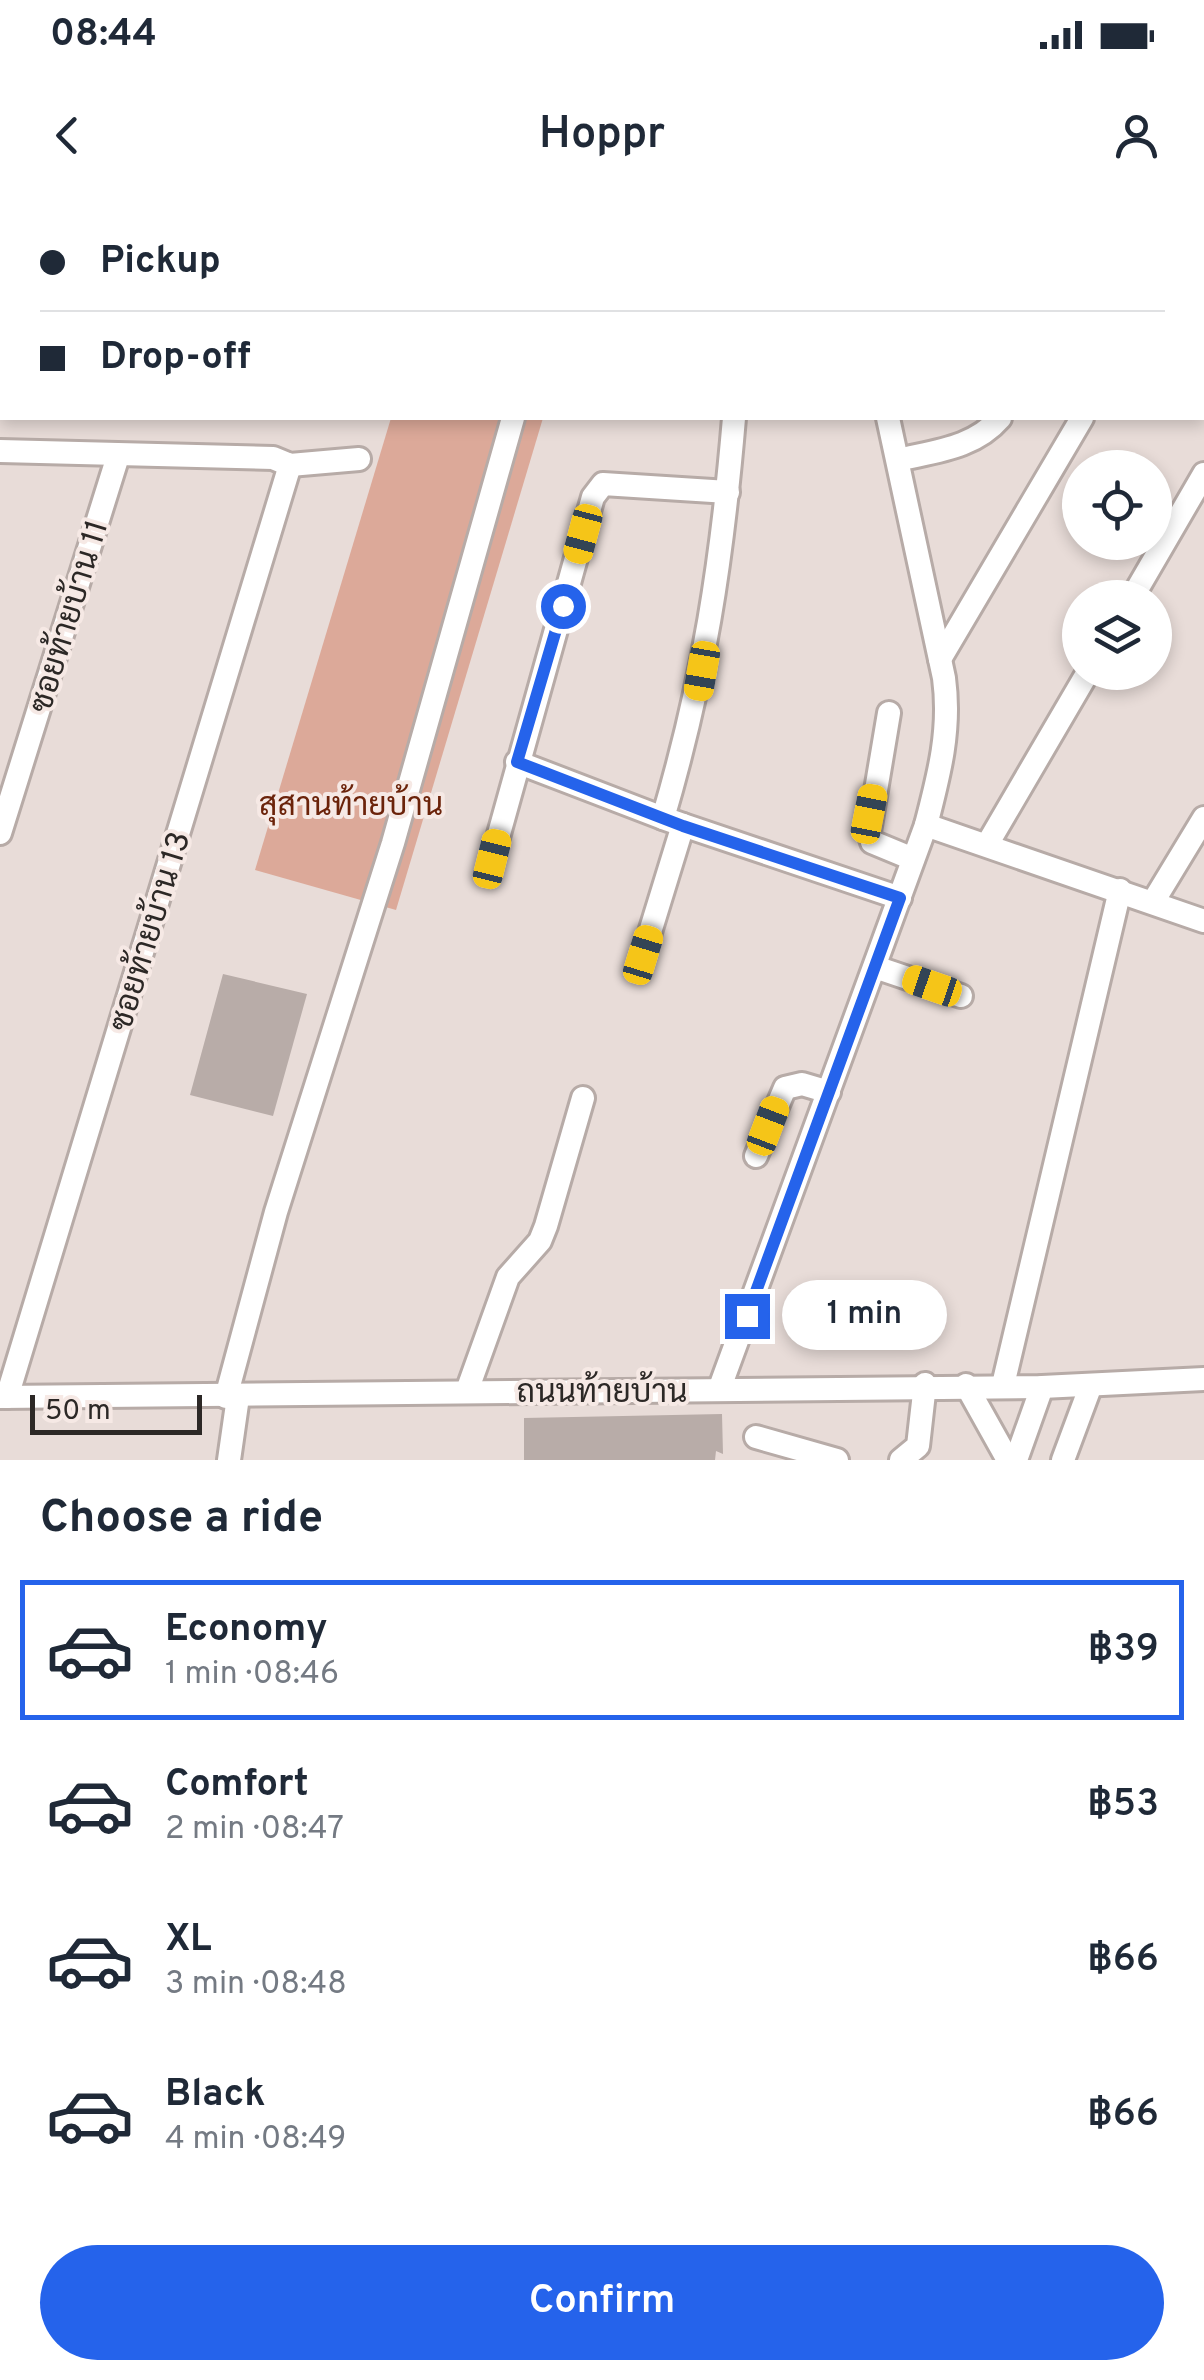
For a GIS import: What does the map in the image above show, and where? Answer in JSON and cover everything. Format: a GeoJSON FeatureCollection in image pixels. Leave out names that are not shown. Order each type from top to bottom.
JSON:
{"type":"FeatureCollection","features":[{"type":"Feature","properties":{"kind":"street"},"geometry":{"type":"LineString","coordinates":[[229,1460],[232,1397],[282,1194],[393,843],[512,420]]}},
{"type":"Feature","properties":{"kind":"street"},"geometry":{"type":"LineString","coordinates":[[643,955],[673,822],[721,566],[734,420]]}},
{"type":"Feature","properties":{"kind":"street"},"geometry":{"type":"LineString","coordinates":[[719,1390],[926,825],[950,716],[888,420]]}},
{"type":"Feature","properties":{"kind":"street"},"geometry":{"type":"LineString","coordinates":[[898,460],[962,445],[985,434],[998,420]]}},
{"type":"Feature","properties":{"kind":"street"},"geometry":{"type":"LineString","coordinates":[[940,659],[1081,420]]}},
{"type":"Feature","properties":{"kind":"street"},"geometry":{"type":"LineString","coordinates":[[0,451],[273,458],[290,465],[359,459]]}},
{"type":"Feature","properties":{"kind":"street","name":"ซอยท้ายบ้าน 11"},"geometry":{"type":"LineString","coordinates":[[0,833],[10,767],[118,456]]}},
{"type":"Feature","properties":{"kind":"street","name":"ซอยท้ายบ้าน 13"},"geometry":{"type":"LineString","coordinates":[[3,1397],[290,465]]}},
{"type":"Feature","properties":{"kind":"street"},"geometry":{"type":"LineString","coordinates":[[1142,580],[1204,474]]}},
{"type":"Feature","properties":{"kind":"street"},"geometry":{"type":"LineString","coordinates":[[492,859],[593,498],[603,484],[728,492]]}},
{"type":"Feature","properties":{"kind":"street"},"geometry":{"type":"LineString","coordinates":[[988,843],[1077,690]]}},
{"type":"Feature","properties":{"kind":"street"},"geometry":{"type":"LineString","coordinates":[[889,712],[869,832],[872,842],[913,859]]}},
{"type":"Feature","properties":{"kind":"street"},"geometry":{"type":"LineString","coordinates":[[517,762],[673,822],[900,898]]}},
{"type":"Feature","properties":{"kind":"street"},"geometry":{"type":"LineString","coordinates":[[1153,902],[1204,818]]}},
{"type":"Feature","properties":{"kind":"street"},"geometry":{"type":"LineString","coordinates":[[926,825],[988,843],[1204,921]]}},
{"type":"Feature","properties":{"kind":"street"},"geometry":{"type":"LineString","coordinates":[[1003,1386],[1120,890]]}},
{"type":"Feature","properties":{"kind":"street"},"geometry":{"type":"LineString","coordinates":[[875,967],[961,996]]}},
{"type":"Feature","properties":{"kind":"street"},"geometry":{"type":"LineString","coordinates":[[756,1156],[785,1088],[802,1084],[829,1092]]}},
{"type":"Feature","properties":{"kind":"street"},"geometry":{"type":"LineString","coordinates":[[467,1391],[508,1276],[546,1226],[583,1098]]}},
{"type":"Feature","properties":{"kind":"street","name":"ถนนท้ายบ้าน"},"geometry":{"type":"LineString","coordinates":[[3,1397],[232,1397],[925,1384],[1042,1387],[1204,1379]]}},
{"type":"Feature","properties":{"kind":"street"},"geometry":{"type":"LineString","coordinates":[[901,1460],[918,1446],[925,1384]]}},
{"type":"Feature","properties":{"kind":"street"},"geometry":{"type":"LineString","coordinates":[[966,1385],[1008,1460]]}},
{"type":"Feature","properties":{"kind":"street"},"geometry":{"type":"LineString","coordinates":[[1063,1460],[1091,1385]]}},
{"type":"Feature","properties":{"kind":"street"},"geometry":{"type":"LineString","coordinates":[[1016,1460],[1042,1387]]}},
{"type":"Feature","properties":{"kind":"street"},"geometry":{"type":"LineString","coordinates":[[756,1438],[837,1460]]}},
{"type":"Feature","properties":{"kind":"green space","name":"สุสานท้ายบ้าน"},"geometry":{"type":"Polygon","coordinates":[[[390,420],[542,420],[396,910],[255,870],[390,420]]]}},
{"type":"Feature","properties":{"kind":"building"},"geometry":{"type":"Polygon","coordinates":[[[223,974],[307,994],[273,1116],[190,1095],[223,974]]]}},
{"type":"Feature","properties":{"kind":"building"},"geometry":{"type":"Polygon","coordinates":[[[722,1414],[723,1454],[716,1451],[715,1460],[524,1460],[524,1418],[722,1414]]]}},
{"type":"Feature","properties":{"kind":"route"},"geometry":{"type":"LineString","coordinates":[[563,606],[517,762],[683,826],[900,898],[747,1316]]}}]}
